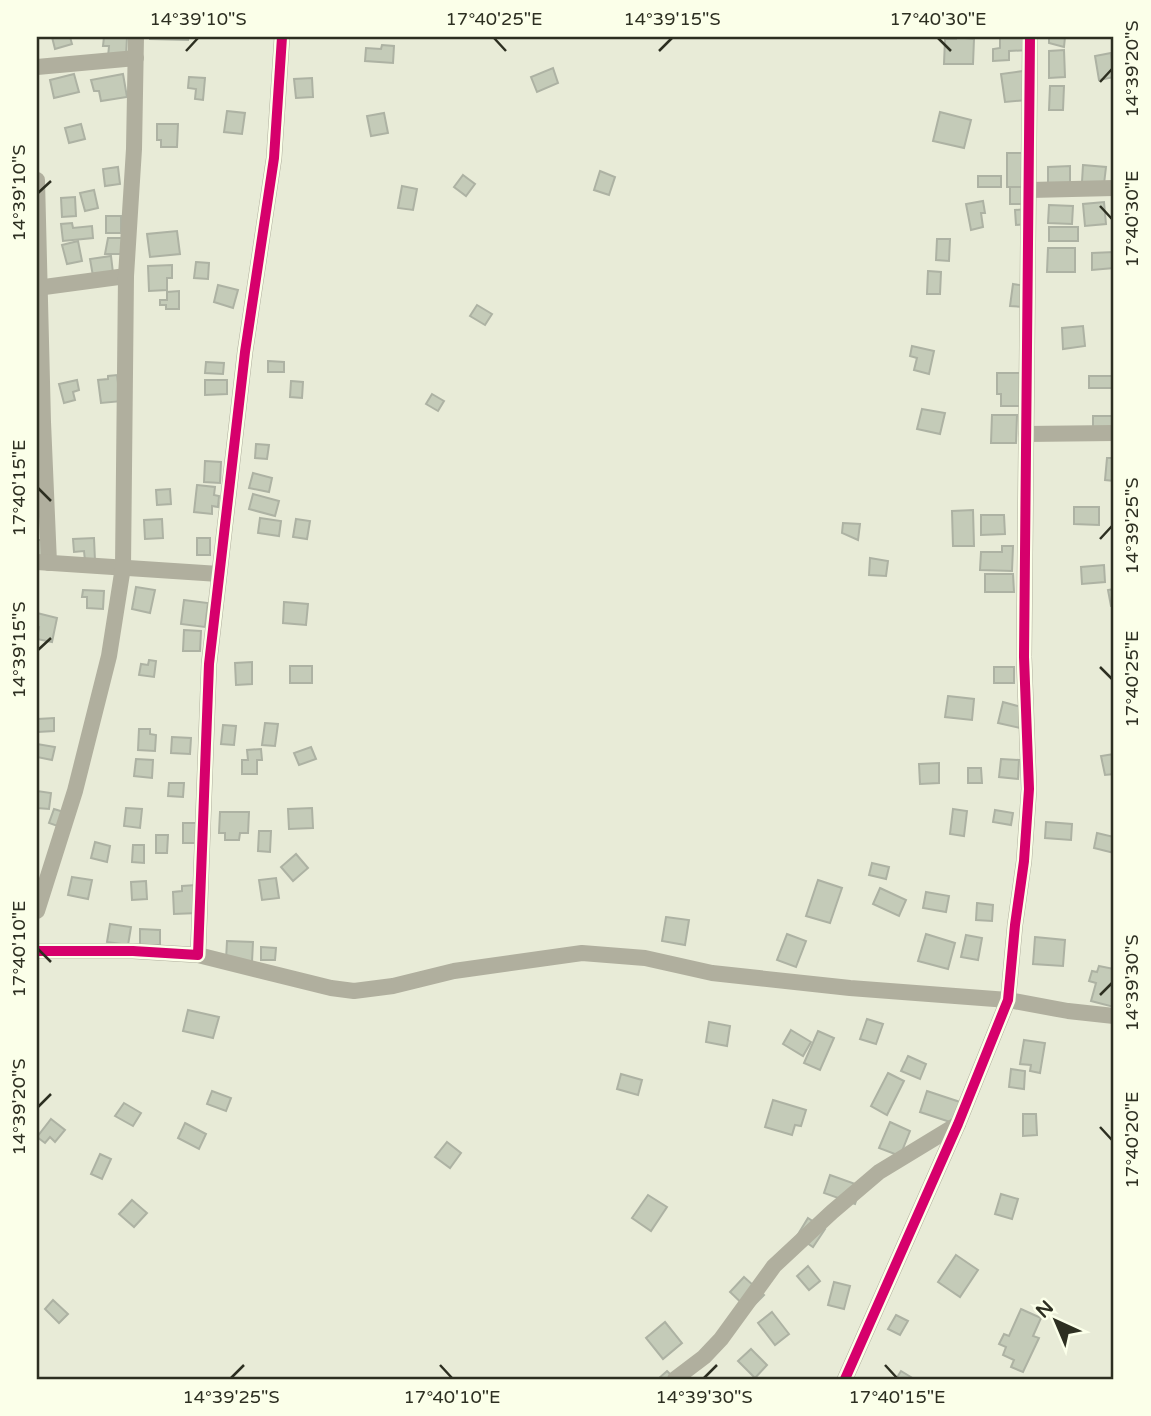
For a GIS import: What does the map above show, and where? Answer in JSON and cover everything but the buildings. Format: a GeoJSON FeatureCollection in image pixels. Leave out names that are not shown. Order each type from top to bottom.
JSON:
{"type":"FeatureCollection","features":[{"type":"Feature","properties":{"kind":"street"},"geometry":{"type":"LineString","coordinates":[[37,911],[75,791],[108,656],[123,568],[126,276],[134,149],[136,37]]}},
{"type":"Feature","properties":{"kind":"street"},"geometry":{"type":"LineString","coordinates":[[198,956],[205,797],[205,727],[219,574],[245,352],[274,158],[282,37]]}},
{"type":"Feature","properties":{"kind":"street"},"geometry":{"type":"LineString","coordinates":[[845,1379],[958,1124],[1008,1000],[1024,861],[1029,789],[1024,657],[1030,37]]}},
{"type":"Feature","properties":{"kind":"street"},"geometry":{"type":"LineString","coordinates":[[37,67],[136,58]]}},
{"type":"Feature","properties":{"kind":"street"},"geometry":{"type":"LineString","coordinates":[[37,180],[43,422],[43,562],[219,574]]}},
{"type":"Feature","properties":{"kind":"street"},"geometry":{"type":"LineString","coordinates":[[1030,190],[1114,188]]}},
{"type":"Feature","properties":{"kind":"street"},"geometry":{"type":"LineString","coordinates":[[38,287],[126,276]]}},
{"type":"Feature","properties":{"kind":"street"},"geometry":{"type":"LineString","coordinates":[[1026,434],[1114,433]]}},
{"type":"Feature","properties":{"kind":"street"},"geometry":{"type":"LineString","coordinates":[[37,951],[133,951],[198,956],[331,988],[355,991],[393,986],[454,971],[582,953],[645,958],[712,973],[1008,1000],[1068,1012],[1114,1016]]}},
{"type":"Feature","properties":{"kind":"street"},"geometry":{"type":"LineString","coordinates":[[676,1379],[722,1339],[774,1266],[832,1212],[879,1172],[958,1124]]}},
{"type":"Feature","properties":{"kind":"cycle path"},"geometry":{"type":"LineString","coordinates":[[37,951],[133,951],[198,955],[209,664],[245,352],[274,158],[282,37]]}},
{"type":"Feature","properties":{"kind":"cycle path"},"geometry":{"type":"LineString","coordinates":[[845,1379],[958,1124],[1008,1000],[1024,861],[1029,789],[1024,657],[1030,37]]}}]}
